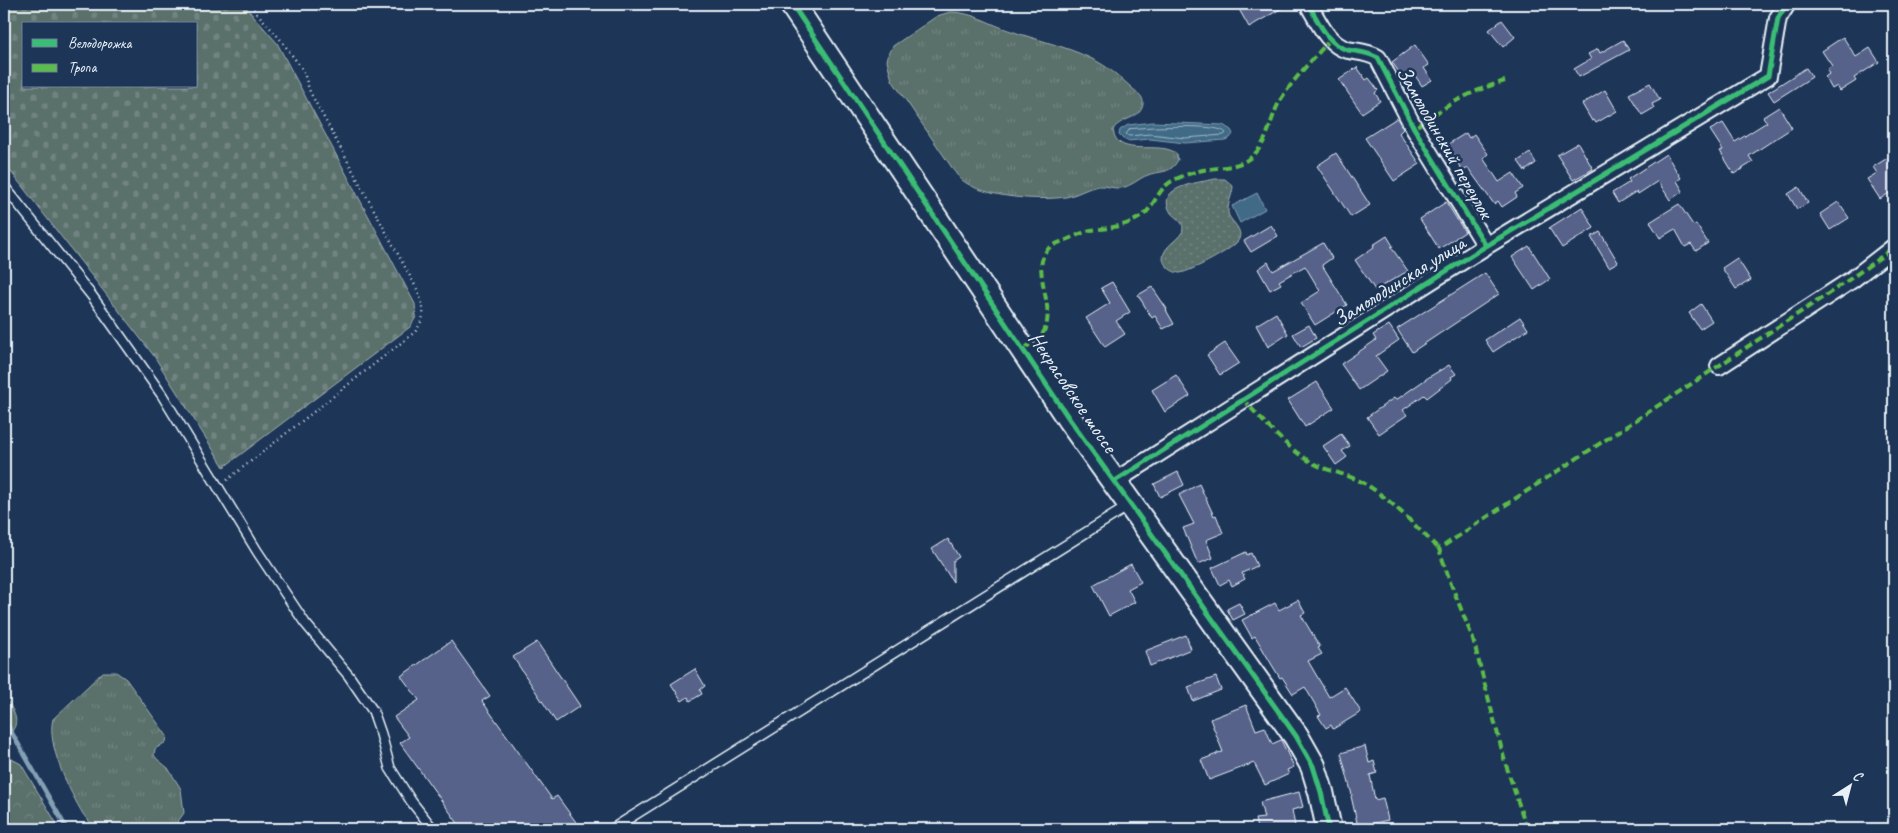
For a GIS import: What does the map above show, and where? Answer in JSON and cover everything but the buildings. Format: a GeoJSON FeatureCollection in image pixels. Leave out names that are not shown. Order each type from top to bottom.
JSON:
{"type":"FeatureCollection","features":[{"type":"Feature","properties":{"kind":"street","name":"Некрасовское шоссе"},"geometry":{"type":"LineString","coordinates":[[792,4],[1057,401],[1296,736],[1313,766],[1329,829]]}},
{"type":"Feature","properties":{"kind":"street","name":"Замолодинский переулок"},"geometry":{"type":"LineString","coordinates":[[1308,4],[1330,40],[1346,50],[1368,53],[1378,58],[1414,128],[1486,246]]}},
{"type":"Feature","properties":{"kind":"street","name":"Замолодинская улица"},"geometry":{"type":"LineString","coordinates":[[1115,481],[1486,246],[1768,76],[1778,18],[1787,4]]}},
{"type":"Feature","properties":{"kind":"street"},"geometry":{"type":"LineString","coordinates":[[1719,366],[1852,279],[1894,247]]}},
{"type":"Feature","properties":{"kind":"lane"},"geometry":{"type":"LineString","coordinates":[[4,186],[92,296],[162,394],[257,551],[305,623],[349,676],[373,710],[390,768],[411,802],[433,829]]}},
{"type":"Feature","properties":{"kind":"lane"},"geometry":{"type":"LineString","coordinates":[[612,829],[1130,505]]}},
{"type":"Feature","properties":{"kind":"path"},"geometry":{"type":"LineString","coordinates":[[219,486],[415,332],[423,320],[423,308],[418,292],[310,92],[303,70],[280,39],[249,4]]}},
{"type":"Feature","properties":{"kind":"green space"},"geometry":{"type":"Polygon","coordinates":[[[4,4],[243,4],[277,43],[415,304],[416,317],[410,327],[224,467],[154,356],[4,163],[4,4]]]}},
{"type":"Feature","properties":{"kind":"green space"},"geometry":{"type":"Polygon","coordinates":[[[950,12],[974,16],[1011,31],[1071,50],[1107,68],[1139,94],[1143,102],[1138,113],[1120,123],[1113,130],[1116,139],[1122,144],[1131,147],[1170,150],[1177,154],[1178,160],[1176,164],[1168,170],[1148,175],[1125,187],[1098,186],[1066,197],[1024,198],[1008,196],[978,189],[966,183],[957,175],[892,80],[887,61],[893,46],[937,16],[950,12]]]}},
{"type":"Feature","properties":{"kind":"green space"},"geometry":{"type":"Polygon","coordinates":[[[1215,179],[1225,179],[1233,186],[1228,212],[1239,230],[1239,239],[1230,248],[1202,264],[1185,272],[1175,272],[1169,269],[1163,259],[1166,250],[1182,232],[1183,226],[1171,213],[1167,204],[1168,197],[1180,187],[1215,179]]]}},
{"type":"Feature","properties":{"kind":"green space"},"geometry":{"type":"Polygon","coordinates":[[[103,672],[116,672],[126,679],[167,736],[166,742],[155,749],[154,755],[168,768],[181,789],[184,813],[173,828],[96,829],[83,814],[60,768],[53,742],[53,719],[103,672]]]}},
{"type":"Feature","properties":{"kind":"green space"},"geometry":{"type":"Polygon","coordinates":[[[4,695],[14,714],[16,724],[10,733],[4,734],[4,695]]]}},
{"type":"Feature","properties":{"kind":"green space"},"geometry":{"type":"Polygon","coordinates":[[[4,757],[21,764],[60,829],[18,829],[4,818],[4,757]]]}},
{"type":"Feature","properties":{"kind":"water"},"geometry":{"type":"Polygon","coordinates":[[[1153,122],[1223,125],[1231,130],[1233,134],[1225,140],[1185,143],[1150,139],[1128,141],[1119,135],[1120,130],[1128,125],[1153,122]]]}},
{"type":"Feature","properties":{"kind":"water"},"geometry":{"type":"Polygon","coordinates":[[[1257,193],[1265,209],[1240,223],[1232,206],[1257,193]]]}},
{"type":"Feature","properties":{"kind":"waterway"},"geometry":{"type":"LineString","coordinates":[[4,719],[67,829]]}},
{"type":"Feature","properties":{"kind":"marked path"},"geometry":{"type":"LineString","coordinates":[[1023,349],[1039,338],[1046,326],[1047,302],[1041,267],[1043,257],[1049,248],[1091,230],[1117,226],[1136,220],[1150,208],[1164,187],[1188,174],[1239,164],[1250,158],[1262,145],[1277,106],[1286,91],[1330,40]]}},
{"type":"Feature","properties":{"kind":"marked path"},"geometry":{"type":"LineString","coordinates":[[1414,128],[1457,100],[1505,81]]}},
{"type":"Feature","properties":{"kind":"marked path"},"geometry":{"type":"LineString","coordinates":[[1527,829],[1505,762],[1473,639],[1439,549],[1823,297],[1894,247]]}},
{"type":"Feature","properties":{"kind":"marked path"},"geometry":{"type":"LineString","coordinates":[[1243,399],[1274,433],[1301,456],[1367,485],[1387,499],[1439,549]]}},
{"type":"Feature","properties":{"kind":"cycle path"},"geometry":{"type":"LineString","coordinates":[[792,4],[1070,420],[1296,736],[1313,766],[1329,829]]}},
{"type":"Feature","properties":{"kind":"cycle path"},"geometry":{"type":"LineString","coordinates":[[1308,4],[1324,31],[1334,43],[1348,50],[1367,53],[1378,58],[1414,128],[1486,246]]}},
{"type":"Feature","properties":{"kind":"cycle path"},"geometry":{"type":"LineString","coordinates":[[1115,481],[1486,246],[1768,76],[1778,18],[1787,4]]}}]}
